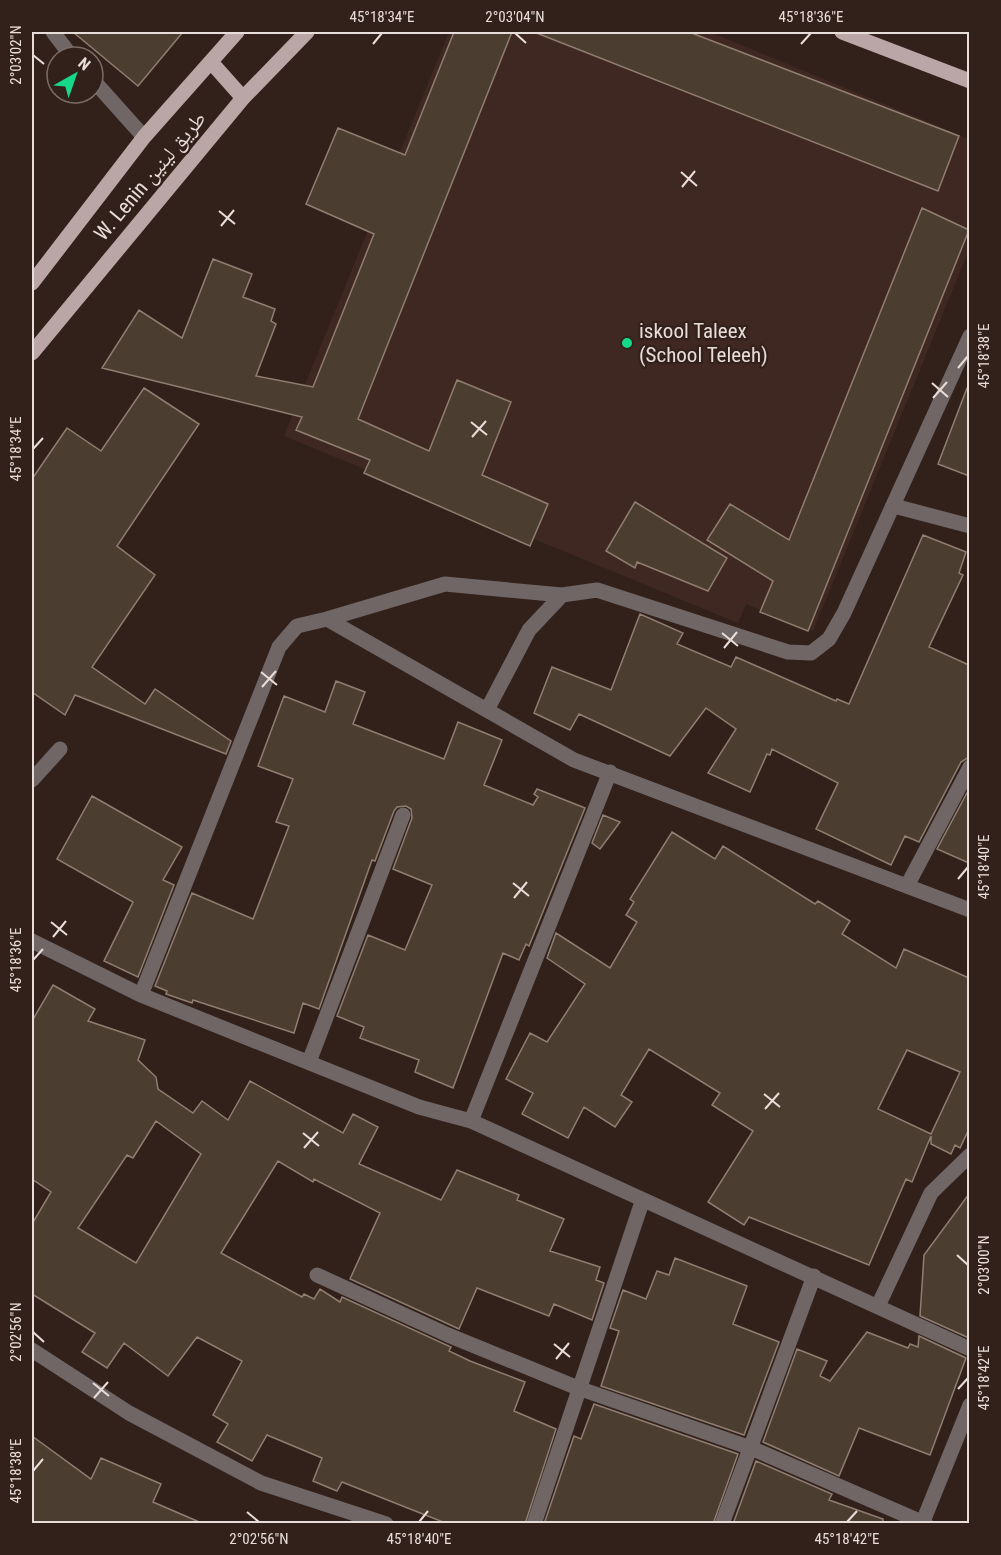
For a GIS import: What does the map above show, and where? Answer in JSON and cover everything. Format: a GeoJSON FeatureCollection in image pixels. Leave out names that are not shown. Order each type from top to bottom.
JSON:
{"type":"FeatureCollection","features":[{"type":"Feature","properties":{"kind":"main road","name":"W. Lenin طريق لينين"},"geometry":{"type":"LineString","coordinates":[[32,283],[144,137],[237,32]]}},
{"type":"Feature","properties":{"kind":"main road","name":"W. Lenin طريق لينين"},"geometry":{"type":"LineString","coordinates":[[32,353],[243,98],[307,32]]}},
{"type":"Feature","properties":{"kind":"main road"},"geometry":{"type":"LineString","coordinates":[[842,32],[969,81]]}},
{"type":"Feature","properties":{"kind":"main road"},"geometry":{"type":"LineString","coordinates":[[211,62],[243,98]]}},
{"type":"Feature","properties":{"kind":"street"},"geometry":{"type":"LineString","coordinates":[[53,32],[63,45]]}},
{"type":"Feature","properties":{"kind":"street"},"geometry":{"type":"LineString","coordinates":[[105,94],[144,137]]}},
{"type":"Feature","properties":{"kind":"street"},"geometry":{"type":"LineString","coordinates":[[141,995],[279,647],[297,626],[444,584],[562,595],[597,590],[788,652],[810,653],[829,639],[844,613],[969,336]]}},
{"type":"Feature","properties":{"kind":"street"},"geometry":{"type":"LineString","coordinates":[[894,506],[969,526]]}},
{"type":"Feature","properties":{"kind":"street"},"geometry":{"type":"LineString","coordinates":[[487,710],[529,630],[562,595]]}},
{"type":"Feature","properties":{"kind":"street"},"geometry":{"type":"LineString","coordinates":[[327,619],[574,760],[908,884],[969,910]]}},
{"type":"Feature","properties":{"kind":"street"},"geometry":{"type":"LineString","coordinates":[[32,780],[60,749]]}},
{"type":"Feature","properties":{"kind":"street"},"geometry":{"type":"LineString","coordinates":[[908,884],[969,767]]}},
{"type":"Feature","properties":{"kind":"street"},"geometry":{"type":"LineString","coordinates":[[471,1121],[610,772]]}},
{"type":"Feature","properties":{"kind":"street"},"geometry":{"type":"LineString","coordinates":[[309,1062],[403,815]]}},
{"type":"Feature","properties":{"kind":"street"},"geometry":{"type":"LineString","coordinates":[[32,940],[141,995],[419,1107],[471,1121],[642,1202],[814,1276],[969,1349]]}},
{"type":"Feature","properties":{"kind":"street"},"geometry":{"type":"LineString","coordinates":[[878,1306],[931,1193],[969,1155]]}},
{"type":"Feature","properties":{"kind":"street"},"geometry":{"type":"LineString","coordinates":[[534,1524],[642,1202]]}},
{"type":"Feature","properties":{"kind":"street"},"geometry":{"type":"LineString","coordinates":[[317,1275],[448,1335],[578,1388],[751,1448],[923,1523],[969,1405]]}},
{"type":"Feature","properties":{"kind":"street"},"geometry":{"type":"LineString","coordinates":[[722,1524],[814,1276]]}},
{"type":"Feature","properties":{"kind":"street"},"geometry":{"type":"LineString","coordinates":[[32,1350],[129,1413],[261,1483],[386,1524]]}},
{"type":"Feature","properties":{"kind":"shaded area","name":"iskool Taleex (School Teleeh)"},"geometry":{"type":"Polygon","coordinates":[[[449,32],[710,32],[969,139],[969,250],[813,631],[746,604],[738,623],[284,436],[449,32]]]}},
{"type":"Feature","properties":{"kind":"building"},"geometry":{"type":"Polygon","coordinates":[[[73,32],[183,32],[138,86],[105,59],[105,45],[89,45],[73,32]]]}},
{"type":"Feature","properties":{"kind":"building"},"geometry":{"type":"Polygon","coordinates":[[[454,32],[512,32],[358,419],[429,451],[457,380],[511,402],[482,475],[548,504],[530,546],[364,473],[370,460],[296,430],[302,417],[102,368],[139,310],[182,338],[213,259],[252,274],[243,297],[275,309],[271,321],[276,324],[256,376],[313,387],[374,234],[306,204],[338,128],[405,155],[454,32]]]}},
{"type":"Feature","properties":{"kind":"building"},"geometry":{"type":"Polygon","coordinates":[[[534,32],[689,32],[959,136],[938,191],[534,32]]]}},
{"type":"Feature","properties":{"kind":"building"},"geometry":{"type":"Polygon","coordinates":[[[922,208],[969,230],[808,631],[760,612],[773,581],[707,540],[730,504],[789,540],[922,208]]]}},
{"type":"Feature","properties":{"kind":"building"},"geometry":{"type":"Polygon","coordinates":[[[144,388],[199,424],[117,546],[155,575],[92,667],[145,704],[155,689],[231,741],[226,754],[75,695],[65,715],[32,692],[32,479],[67,428],[101,451],[144,388]]]}},
{"type":"Feature","properties":{"kind":"building"},"geometry":{"type":"Polygon","coordinates":[[[967,388],[969,388],[969,476],[938,464],[967,388]]]}},
{"type":"Feature","properties":{"kind":"building"},"geometry":{"type":"Polygon","coordinates":[[[635,502],[727,558],[708,591],[637,562],[635,568],[606,551],[635,502]]]}},
{"type":"Feature","properties":{"kind":"building"},"geometry":{"type":"Polygon","coordinates":[[[923,535],[966,552],[959,573],[963,575],[929,647],[969,665],[969,757],[961,762],[919,842],[905,836],[891,865],[816,829],[838,783],[772,749],[770,755],[767,754],[750,792],[708,773],[736,729],[706,708],[670,756],[579,714],[570,730],[534,713],[552,667],[611,690],[640,614],[683,633],[677,644],[731,667],[736,657],[836,701],[837,699],[849,704],[923,535]]]}},
{"type":"Feature","properties":{"kind":"building"},"geometry":{"type":"Polygon","coordinates":[[[336,681],[365,692],[353,724],[444,759],[458,722],[502,740],[484,785],[533,805],[538,797],[534,794],[537,789],[585,808],[529,946],[526,944],[519,960],[503,953],[453,1088],[415,1072],[419,1060],[360,1038],[364,1027],[337,1016],[368,935],[405,950],[432,885],[393,869],[412,818],[411,809],[406,806],[397,807],[394,811],[375,861],[372,860],[319,1009],[303,1003],[294,1033],[193,1000],[192,1003],[166,994],[167,991],[155,986],[192,893],[253,919],[289,826],[276,822],[293,779],[258,766],[284,696],[325,712],[336,681]]]}},
{"type":"Feature","properties":{"kind":"building"},"geometry":{"type":"Polygon","coordinates":[[[969,789],[969,863],[937,849],[969,789]]]}},
{"type":"Feature","properties":{"kind":"building"},"geometry":{"type":"Polygon","coordinates":[[[92,796],[182,847],[163,880],[174,885],[138,977],[104,961],[133,902],[57,859],[92,796]]]}},
{"type":"Feature","properties":{"kind":"building"},"geometry":{"type":"Polygon","coordinates":[[[603,815],[620,822],[600,849],[592,843],[603,815]]]}},
{"type":"Feature","properties":{"kind":"building"},"geometry":{"type":"Polygon","coordinates":[[[672,832],[715,859],[723,846],[815,904],[818,901],[850,921],[842,934],[896,968],[904,949],[969,978],[969,1129],[960,1148],[955,1145],[951,1154],[931,1144],[931,1136],[912,1182],[906,1179],[869,1265],[749,1217],[744,1225],[708,1202],[753,1131],[712,1105],[720,1093],[649,1049],[621,1095],[632,1102],[615,1127],[584,1107],[568,1138],[522,1114],[533,1093],[506,1079],[530,1033],[547,1042],[585,984],[547,958],[556,933],[610,968],[637,922],[626,915],[634,902],[630,899],[672,832]],[[907,1050],[878,1109],[931,1134],[960,1072],[907,1050]]]}},
{"type":"Feature","properties":{"kind":"building"},"geometry":{"type":"Polygon","coordinates":[[[53,985],[95,1009],[88,1021],[145,1040],[138,1060],[156,1077],[158,1089],[193,1113],[202,1101],[228,1120],[250,1081],[343,1133],[353,1114],[378,1127],[359,1164],[441,1200],[457,1170],[519,1195],[517,1200],[564,1219],[550,1251],[600,1267],[596,1280],[604,1283],[592,1320],[554,1304],[549,1316],[477,1288],[459,1329],[350,1279],[380,1213],[314,1179],[313,1182],[278,1161],[221,1253],[302,1297],[304,1294],[314,1299],[320,1289],[340,1302],[342,1297],[451,1347],[449,1351],[470,1361],[525,1382],[514,1411],[556,1429],[525,1524],[448,1524],[342,1482],[337,1491],[313,1481],[322,1458],[267,1435],[252,1461],[217,1442],[228,1424],[213,1415],[242,1361],[197,1337],[168,1376],[124,1343],[107,1368],[82,1352],[95,1333],[32,1294],[32,1224],[51,1192],[32,1179],[32,1021],[53,985]],[[156,1121],[133,1158],[127,1155],[78,1228],[136,1263],[201,1154],[156,1121]]]}},
{"type":"Feature","properties":{"kind":"building"},"geometry":{"type":"Polygon","coordinates":[[[969,1194],[969,1338],[920,1316],[924,1255],[969,1194]]]}},
{"type":"Feature","properties":{"kind":"building"},"geometry":{"type":"Polygon","coordinates":[[[675,1258],[747,1286],[733,1324],[779,1342],[744,1435],[601,1386],[619,1331],[610,1328],[623,1290],[646,1299],[657,1271],[669,1275],[675,1258]]]}},
{"type":"Feature","properties":{"kind":"building"},"geometry":{"type":"Polygon","coordinates":[[[867,1332],[908,1348],[910,1344],[918,1347],[919,1336],[966,1358],[930,1455],[859,1428],[839,1476],[763,1442],[797,1349],[827,1361],[820,1376],[830,1381],[867,1332]]]}},
{"type":"Feature","properties":{"kind":"building"},"geometry":{"type":"Polygon","coordinates":[[[594,1404],[738,1454],[713,1524],[544,1524],[574,1436],[581,1439],[594,1404]]]}},
{"type":"Feature","properties":{"kind":"building"},"geometry":{"type":"Polygon","coordinates":[[[32,1436],[91,1479],[101,1458],[161,1484],[153,1502],[204,1524],[32,1524],[32,1436]]]}},
{"type":"Feature","properties":{"kind":"building"},"geometry":{"type":"Polygon","coordinates":[[[756,1461],[832,1494],[829,1500],[883,1519],[883,1524],[733,1524],[756,1461]]]}},
{"type":"Feature","properties":{"kind":"place","name":"iskool Taleex (School Teleeh)"},"geometry":{"type":"Point","coordinates":[627,343]}}]}
